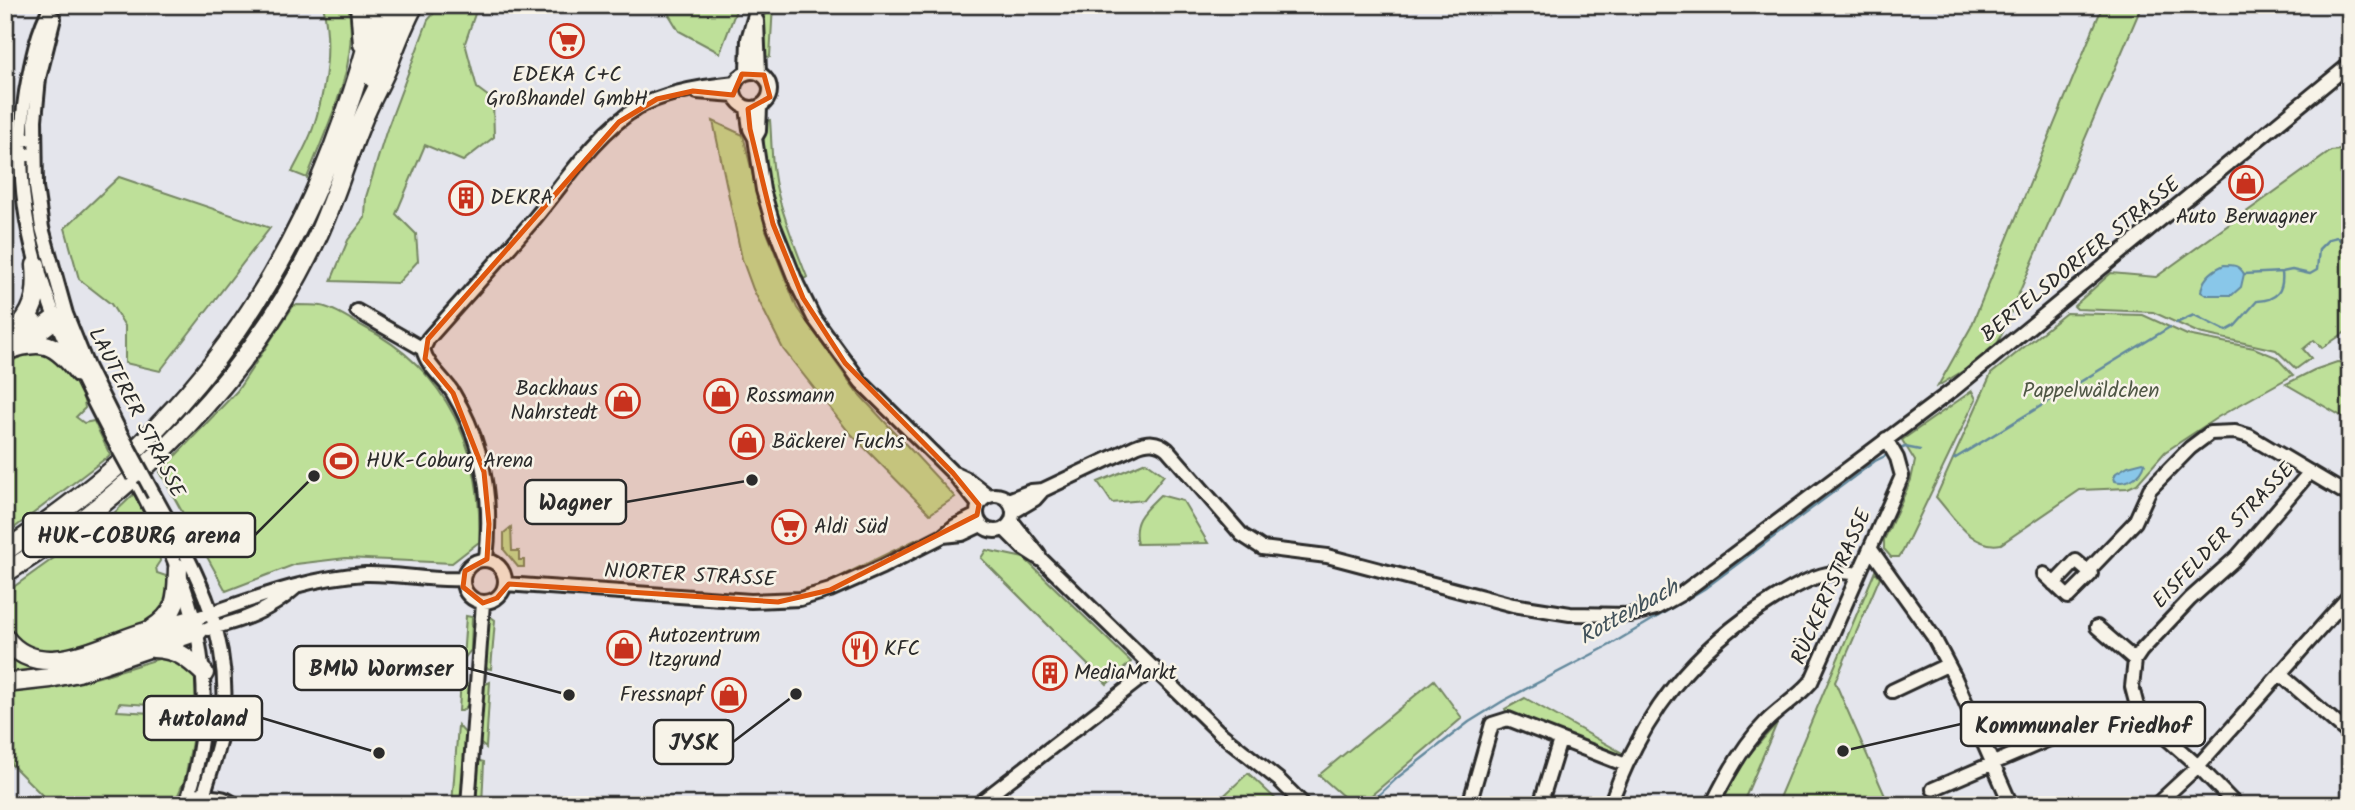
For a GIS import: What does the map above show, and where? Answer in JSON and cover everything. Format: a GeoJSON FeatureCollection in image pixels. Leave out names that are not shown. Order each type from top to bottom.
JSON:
{"type":"FeatureCollection","features":[{"type":"Feature","properties":{"kind":"highway"},"geometry":{"type":"LineString","coordinates":[[360,5],[362,63]]}},
{"type":"Feature","properties":{"kind":"highway"},"geometry":{"type":"LineString","coordinates":[[5,551],[48,521],[124,460],[192,388],[230,341],[271,279],[305,217],[327,166],[362,63],[378,5]]}},
{"type":"Feature","properties":{"kind":"highway"},"geometry":{"type":"LineString","coordinates":[[5,585],[12,569],[82,520],[167,446],[212,397],[250,349],[288,293],[319,235],[363,119],[393,5]]}},
{"type":"Feature","properties":{"kind":"highway"},"geometry":{"type":"LineString","coordinates":[[363,119],[414,5]]}},
{"type":"Feature","properties":{"kind":"highway"},"geometry":{"type":"LineString","coordinates":[[13,330],[33,309],[38,288],[36,265]]}},
{"type":"Feature","properties":{"kind":"highway"},"geometry":{"type":"LineString","coordinates":[[13,330],[61,316]]}},
{"type":"Feature","properties":{"kind":"highway"},"geometry":{"type":"LineString","coordinates":[[5,350],[61,316]]}},
{"type":"Feature","properties":{"kind":"highway"},"geometry":{"type":"LineString","coordinates":[[5,350],[45,344],[64,354],[79,373]]}},
{"type":"Feature","properties":{"kind":"highway"},"geometry":{"type":"LineString","coordinates":[[5,683],[78,672],[146,640],[172,611],[177,597],[178,568]]}},
{"type":"Feature","properties":{"kind":"highway"},"geometry":{"type":"LineString","coordinates":[[5,638],[22,655],[51,661],[146,640],[196,625]]}},
{"type":"Feature","properties":{"kind":"highway"},"geometry":{"type":"LineString","coordinates":[[146,640],[163,649],[185,654],[204,673]]}},
{"type":"Feature","properties":{"kind":"street","name":"LAUTERER STRASSE"},"geometry":{"type":"LineString","coordinates":[[55,5],[39,38],[28,79],[20,154],[23,206],[36,265],[87,366],[116,434]]}},
{"type":"Feature","properties":{"kind":"street","name":"LAUTERER STRASSE"},"geometry":{"type":"LineString","coordinates":[[55,5],[39,78],[35,139],[36,187],[42,228],[61,316],[79,373],[200,581],[213,613],[225,682],[225,704],[204,802]]}},
{"type":"Feature","properties":{"kind":"street"},"geometry":{"type":"LineString","coordinates":[[753,72],[757,10]]}},
{"type":"Feature","properties":{"kind":"street","name":"BERTELSDORFER STRASSE"},"geometry":{"type":"LineString","coordinates":[[1009,515],[1031,491],[1043,490],[1150,442],[1167,449],[1242,535],[1262,548],[1347,561],[1513,605],[1570,614],[1630,615],[1667,603],[1832,480],[1891,447],[1954,389],[2350,64]]}},
{"type":"Feature","properties":{"kind":"street"},"geometry":{"type":"LineString","coordinates":[[753,72],[768,79],[771,90],[766,103],[754,107],[737,100],[735,89],[742,74],[753,72]]}},
{"type":"Feature","properties":{"kind":"street"},"geometry":{"type":"LineString","coordinates":[[486,559],[489,500],[476,443],[453,393],[425,359],[423,349],[428,339],[603,136],[637,108],[657,99],[713,85],[735,89]]}},
{"type":"Feature","properties":{"kind":"street"},"geometry":{"type":"LineString","coordinates":[[754,107],[750,129],[755,138],[763,190],[772,224],[814,318],[845,363],[869,391],[953,473],[967,479],[991,531],[1009,515]]}},
{"type":"Feature","properties":{"kind":"street"},"geometry":{"type":"LineString","coordinates":[[5,140],[35,139]]}},
{"type":"Feature","properties":{"kind":"street"},"geometry":{"type":"LineString","coordinates":[[5,153],[35,155]]}},
{"type":"Feature","properties":{"kind":"street"},"geometry":{"type":"LineString","coordinates":[[356,311],[423,349]]}},
{"type":"Feature","properties":{"kind":"street"},"geometry":{"type":"LineString","coordinates":[[2088,571],[2135,522],[2150,489],[2190,447],[2210,433],[2235,432],[2249,436],[2310,472]]}},
{"type":"Feature","properties":{"kind":"street","name":"RÜCKERTSTRASSE"},"geometry":{"type":"LineString","coordinates":[[1713,805],[1723,782],[1751,740],[1765,723],[1811,682],[1902,476],[1902,470],[1891,447]]}},
{"type":"Feature","properties":{"kind":"street","name":"EISFELDER STRASSE"},"geometry":{"type":"LineString","coordinates":[[2135,660],[2190,599],[2237,557],[2310,472],[2350,496]]}},
{"type":"Feature","properties":{"kind":"street"},"geometry":{"type":"LineString","coordinates":[[982,510],[999,495],[1023,548],[1043,561],[1225,738],[1271,773],[1304,805]]}},
{"type":"Feature","properties":{"kind":"street","name":"LAUTERER STRASSE"},"geometry":{"type":"LineString","coordinates":[[150,497],[178,568],[196,625],[204,673],[204,716],[200,751],[185,805]]}},
{"type":"Feature","properties":{"kind":"street","name":"NIORTER STRASSE"},"geometry":{"type":"LineString","coordinates":[[505,583],[751,601],[800,600],[830,590],[943,537],[955,526],[982,510]]}},
{"type":"Feature","properties":{"kind":"street"},"geometry":{"type":"LineString","coordinates":[[1870,548],[1933,636],[2011,805]]}},
{"type":"Feature","properties":{"kind":"street"},"geometry":{"type":"LineString","coordinates":[[486,559],[500,567],[505,575],[505,583],[497,598],[483,603],[467,595],[462,579],[470,564],[486,559]]}},
{"type":"Feature","properties":{"kind":"street"},"geometry":{"type":"LineString","coordinates":[[2044,574],[2054,584],[2068,597],[2091,574],[2076,561],[2054,584]]}},
{"type":"Feature","properties":{"kind":"street"},"geometry":{"type":"LineString","coordinates":[[1610,805],[1639,737],[1674,686],[1724,633],[1792,588],[1818,576],[1843,570],[1858,574]]}},
{"type":"Feature","properties":{"kind":"street"},"geometry":{"type":"LineString","coordinates":[[196,625],[213,613],[274,592],[345,576],[368,574],[462,579]]}},
{"type":"Feature","properties":{"kind":"street"},"geometry":{"type":"LineString","coordinates":[[196,625],[216,627],[236,622],[278,603],[295,587]]}},
{"type":"Feature","properties":{"kind":"street"},"geometry":{"type":"LineString","coordinates":[[2156,805],[2198,766],[2350,595]]}},
{"type":"Feature","properties":{"kind":"street"},"geometry":{"type":"LineString","coordinates":[[468,805],[483,603]]}},
{"type":"Feature","properties":{"kind":"street"},"geometry":{"type":"LineString","coordinates":[[2097,626],[2135,660],[2132,687],[2139,714],[2198,766],[2236,805]]}},
{"type":"Feature","properties":{"kind":"street"},"geometry":{"type":"LineString","coordinates":[[1892,691],[1947,665]]}},
{"type":"Feature","properties":{"kind":"street"},"geometry":{"type":"LineString","coordinates":[[977,805],[1154,668]]}},
{"type":"Feature","properties":{"kind":"street"},"geometry":{"type":"LineString","coordinates":[[2281,675],[2350,735]]}},
{"type":"Feature","properties":{"kind":"street"},"geometry":{"type":"LineString","coordinates":[[1469,805],[1492,724],[1508,719],[1626,765]]}},
{"type":"Feature","properties":{"kind":"street"},"geometry":{"type":"LineString","coordinates":[[1933,789],[2054,737]]}},
{"type":"Feature","properties":{"kind":"street"},"geometry":{"type":"LineString","coordinates":[[1540,805],[1560,740]]}},
{"type":"Feature","properties":{"kind":"street"},"geometry":{"type":"LineString","coordinates":[[190,792],[204,802],[217,796],[235,805]]}},
{"type":"Feature","properties":{"kind":"highlighted area"},"geometry":{"type":"Polygon","coordinates":[[[742,74],[764,75],[770,97],[748,109],[750,129],[773,224],[803,298],[845,363],[953,473],[979,505],[977,515],[830,590],[778,602],[509,584],[497,598],[483,603],[463,587],[465,571],[487,559],[489,524],[484,472],[453,393],[425,359],[428,339],[619,122],[657,99],[693,91],[733,95],[742,74]]]}},
{"type":"Feature","properties":{"kind":"green space"},"geometry":{"type":"Polygon","coordinates":[[[323,5],[348,5],[350,49],[340,93],[307,178],[292,172],[313,128],[324,83],[327,36],[323,5]]]}},
{"type":"Feature","properties":{"kind":"green space"},"geometry":{"type":"Polygon","coordinates":[[[441,5],[478,5],[465,43],[477,88],[493,100],[494,137],[463,161],[425,145],[396,214],[416,234],[418,261],[398,283],[331,281],[348,240],[365,218],[366,197],[386,132],[428,20],[441,5]]]}},
{"type":"Feature","properties":{"kind":"green space"},"geometry":{"type":"Polygon","coordinates":[[[663,5],[738,5],[720,53],[679,31],[663,5]]]}},
{"type":"Feature","properties":{"kind":"green space"},"geometry":{"type":"Polygon","coordinates":[[[766,5],[773,5],[770,57],[762,56],[766,5]]]}},
{"type":"Feature","properties":{"kind":"green space"},"geometry":{"type":"Polygon","coordinates":[[[2103,5],[2142,5],[1997,345],[1976,363],[1938,386],[1971,327],[2103,5]]]}},
{"type":"Feature","properties":{"kind":"green space"},"geometry":{"type":"Polygon","coordinates":[[[770,120],[775,181],[807,277],[804,279],[798,274],[771,201],[765,171],[763,122],[770,120]]]}},
{"type":"Feature","properties":{"kind":"green space"},"geometry":{"type":"Polygon","coordinates":[[[713,121],[743,135],[766,230],[797,308],[857,392],[955,497],[930,514],[848,431],[783,349],[753,289],[742,259],[713,121]]]}},
{"type":"Feature","properties":{"kind":"green space"},"geometry":{"type":"Polygon","coordinates":[[[2350,149],[2350,329],[2322,348],[2314,340],[2303,349],[2311,358],[2296,369],[2276,350],[2199,333],[2153,312],[2077,309],[2074,306],[2111,273],[2156,277],[2331,151],[2350,149]]]}},
{"type":"Feature","properties":{"kind":"green space"},"geometry":{"type":"Polygon","coordinates":[[[119,177],[270,228],[160,371],[125,363],[125,326],[111,304],[79,279],[65,228],[119,177]]]}},
{"type":"Feature","properties":{"kind":"green space","name":"HUK-Coburg Arena"},"geometry":{"type":"Polygon","coordinates":[[[294,305],[326,307],[393,345],[418,366],[438,390],[454,416],[467,445],[475,476],[479,542],[452,563],[346,558],[296,564],[226,591],[160,472],[237,391],[294,305]]]}},
{"type":"Feature","properties":{"kind":"green space","name":"Pappelwäldchen"},"geometry":{"type":"Polygon","coordinates":[[[2066,313],[2143,315],[2187,335],[2254,348],[2276,357],[2293,375],[2218,417],[2165,452],[2137,484],[2128,488],[2080,490],[2001,544],[1981,542],[1956,522],[1936,497],[1991,374],[2066,313]]]}},
{"type":"Feature","properties":{"kind":"green space"},"geometry":{"type":"Polygon","coordinates":[[[37,351],[55,358],[70,371],[80,389],[85,408],[76,417],[84,423],[94,421],[110,455],[5,535],[5,365],[37,351]]]}},
{"type":"Feature","properties":{"kind":"green space"},"geometry":{"type":"Polygon","coordinates":[[[2337,362],[2350,363],[2350,421],[2286,384],[2337,362]]]}},
{"type":"Feature","properties":{"kind":"green space"},"geometry":{"type":"Polygon","coordinates":[[[1972,391],[1976,399],[1903,551],[1899,557],[1891,557],[1884,549],[1884,540],[1911,480],[1915,461],[1902,440],[1972,391]]]}},
{"type":"Feature","properties":{"kind":"green space"},"geometry":{"type":"Polygon","coordinates":[[[1146,462],[1164,475],[1144,500],[1112,503],[1098,482],[1146,462]]]}},
{"type":"Feature","properties":{"kind":"green space"},"geometry":{"type":"Polygon","coordinates":[[[134,494],[157,543],[160,561],[156,567],[157,573],[169,577],[172,592],[169,604],[148,623],[64,650],[43,652],[27,648],[14,637],[6,610],[15,586],[108,519],[134,494]]]}},
{"type":"Feature","properties":{"kind":"green space"},"geometry":{"type":"Polygon","coordinates":[[[1160,495],[1183,501],[1208,543],[1137,544],[1138,522],[1160,495]]]}},
{"type":"Feature","properties":{"kind":"green space"},"geometry":{"type":"Polygon","coordinates":[[[511,527],[512,551],[519,551],[519,560],[524,560],[524,567],[518,567],[504,550],[504,533],[511,527]]]}},
{"type":"Feature","properties":{"kind":"green space"},"geometry":{"type":"Polygon","coordinates":[[[919,538],[921,542],[825,587],[806,593],[805,589],[825,584],[919,538]]]}},
{"type":"Feature","properties":{"kind":"green space"},"geometry":{"type":"Polygon","coordinates":[[[986,550],[1024,558],[1131,662],[1107,684],[981,558],[986,550]]]}},
{"type":"Feature","properties":{"kind":"green space"},"geometry":{"type":"Polygon","coordinates":[[[1875,571],[1880,577],[1835,682],[1889,805],[1776,805],[1875,571]]]}},
{"type":"Feature","properties":{"kind":"green space"},"geometry":{"type":"Polygon","coordinates":[[[466,616],[472,617],[471,650],[463,660],[466,616]]]}},
{"type":"Feature","properties":{"kind":"green space"},"geometry":{"type":"Polygon","coordinates":[[[488,618],[495,620],[491,669],[482,663],[488,618]]]}},
{"type":"Feature","properties":{"kind":"green space"},"geometry":{"type":"Polygon","coordinates":[[[5,652],[26,666],[45,669],[5,675],[5,652]]]}},
{"type":"Feature","properties":{"kind":"green space"},"geometry":{"type":"Polygon","coordinates":[[[168,656],[193,667],[197,681],[196,708],[119,703],[117,711],[188,715],[194,731],[185,779],[174,804],[52,805],[5,758],[5,689],[68,684],[168,656]]]}},
{"type":"Feature","properties":{"kind":"green space"},"geometry":{"type":"Polygon","coordinates":[[[461,677],[470,688],[468,705],[459,711],[461,677]]]}},
{"type":"Feature","properties":{"kind":"green space"},"geometry":{"type":"Polygon","coordinates":[[[1434,680],[1462,718],[1360,805],[1353,805],[1319,775],[1434,680]]]}},
{"type":"Feature","properties":{"kind":"green space"},"geometry":{"type":"Polygon","coordinates":[[[490,682],[486,748],[477,741],[481,686],[490,682]]]}},
{"type":"Feature","properties":{"kind":"green space"},"geometry":{"type":"Polygon","coordinates":[[[1525,698],[1624,754],[1620,758],[1508,715],[1505,709],[1525,698]]]}},
{"type":"Feature","properties":{"kind":"green space"},"geometry":{"type":"Polygon","coordinates":[[[1777,723],[1742,805],[1730,805],[1721,801],[1747,757],[1777,723]]]}},
{"type":"Feature","properties":{"kind":"green space"},"geometry":{"type":"Polygon","coordinates":[[[458,725],[466,734],[461,805],[452,805],[458,725]]]}},
{"type":"Feature","properties":{"kind":"green space"},"geometry":{"type":"Polygon","coordinates":[[[480,761],[484,762],[482,805],[473,805],[475,765],[480,761]]]}},
{"type":"Feature","properties":{"kind":"green space"},"geometry":{"type":"Polygon","coordinates":[[[1248,773],[1282,805],[1214,805],[1248,773]]]}},
{"type":"Feature","properties":{"kind":"water"},"geometry":{"type":"Polygon","coordinates":[[[2224,265],[2236,266],[2242,271],[2244,274],[2241,287],[2232,295],[2206,295],[2201,292],[2203,283],[2224,265]]]}},
{"type":"Feature","properties":{"kind":"water"},"geometry":{"type":"Polygon","coordinates":[[[2145,463],[2141,471],[2134,478],[2125,482],[2115,481],[2116,473],[2145,463]]]}},
{"type":"Feature","properties":{"kind":"waterway"},"geometry":{"type":"LineString","coordinates":[[2176,323],[2194,315],[2226,331],[2235,326],[2257,301],[2270,299],[2278,293],[2282,284],[2282,272],[2292,270],[2310,274],[2317,270],[2319,249],[2329,239],[2337,237],[2350,251]]}},
{"type":"Feature","properties":{"kind":"waterway"},"geometry":{"type":"LineString","coordinates":[[2244,274],[2282,272]]}},
{"type":"Feature","properties":{"kind":"waterway"},"geometry":{"type":"LineString","coordinates":[[1954,459],[2170,327]]}},
{"type":"Feature","properties":{"kind":"waterway","name":"Rottenbach"},"geometry":{"type":"LineString","coordinates":[[1898,450],[1905,447],[1920,450]]}},
{"type":"Feature","properties":{"kind":"waterway","name":"Rottenbach"},"geometry":{"type":"LineString","coordinates":[[1368,805],[1397,778],[1469,722],[1503,701],[1610,645],[1704,589],[1875,461],[1889,454]]}},
{"type":"Feature","properties":{"kind":"place","name":"EDEKA C+C Großhandel GmbH"},"geometry":{"type":"Point","coordinates":[567,41]}},
{"type":"Feature","properties":{"kind":"place","name":"Auto Berwagner"},"geometry":{"type":"Point","coordinates":[2246,183]}},
{"type":"Feature","properties":{"kind":"place","name":"DEKRA"},"geometry":{"type":"Point","coordinates":[466,198]}},
{"type":"Feature","properties":{"kind":"place","name":"Rossmann"},"geometry":{"type":"Point","coordinates":[721,396]}},
{"type":"Feature","properties":{"kind":"place","name":"Backhaus Nahrstedt"},"geometry":{"type":"Point","coordinates":[623,401]}},
{"type":"Feature","properties":{"kind":"place","name":"Bäckerei Fuchs"},"geometry":{"type":"Point","coordinates":[747,442]}},
{"type":"Feature","properties":{"kind":"place","name":"HUK-Coburg Arena"},"geometry":{"type":"Point","coordinates":[341,461]}},
{"type":"Feature","properties":{"kind":"place","name":"HUK-COBURG arena"},"geometry":{"type":"Point","coordinates":[314,476]}},
{"type":"Feature","properties":{"kind":"place","name":"Wagner"},"geometry":{"type":"Point","coordinates":[752,480]}},
{"type":"Feature","properties":{"kind":"place","name":"Aldi Süd"},"geometry":{"type":"Point","coordinates":[789,527]}},
{"type":"Feature","properties":{"kind":"place","name":"Autozentrum Itzgrund"},"geometry":{"type":"Point","coordinates":[624,648]}},
{"type":"Feature","properties":{"kind":"place","name":"KFC"},"geometry":{"type":"Point","coordinates":[860,649]}},
{"type":"Feature","properties":{"kind":"place","name":"MediaMarkt"},"geometry":{"type":"Point","coordinates":[1050,673]}},
{"type":"Feature","properties":{"kind":"place","name":"JYSK"},"geometry":{"type":"Point","coordinates":[796,694]}},
{"type":"Feature","properties":{"kind":"place","name":"BMW Wormser"},"geometry":{"type":"Point","coordinates":[569,695]}},
{"type":"Feature","properties":{"kind":"place","name":"Fressnapf"},"geometry":{"type":"Point","coordinates":[729,695]}},
{"type":"Feature","properties":{"kind":"place","name":"Kommunaler Friedhof"},"geometry":{"type":"Point","coordinates":[1843,751]}},
{"type":"Feature","properties":{"kind":"place","name":"Autoland"},"geometry":{"type":"Point","coordinates":[379,753]}}]}
